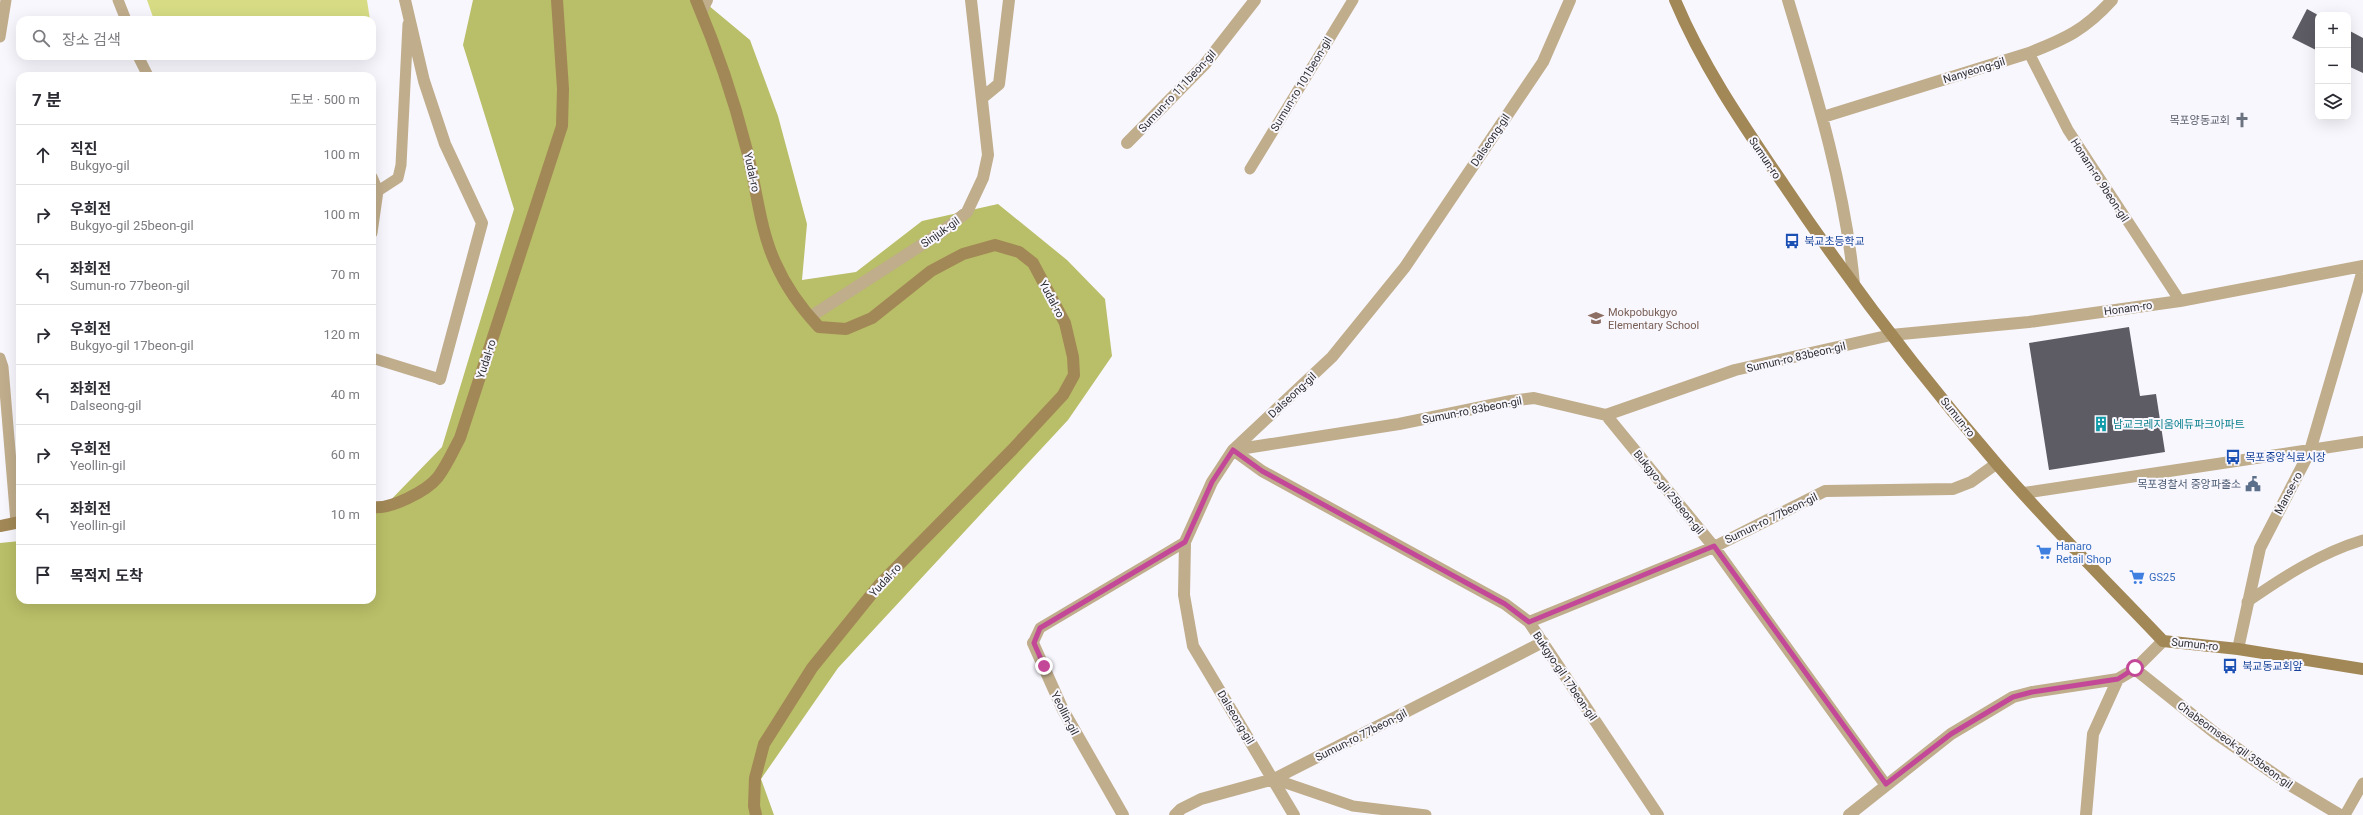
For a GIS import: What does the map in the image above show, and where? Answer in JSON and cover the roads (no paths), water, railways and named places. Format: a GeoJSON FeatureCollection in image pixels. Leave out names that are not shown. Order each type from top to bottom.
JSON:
{"type":"FeatureCollection","features":[{"type":"Feature","properties":{"kind":"street"},"geometry":{"type":"LineString","coordinates":[[405,0],[424,81],[445,144],[482,223],[440,379]]}},
{"type":"Feature","properties":{"kind":"street","name":"Yudal-ro"},"geometry":{"type":"LineString","coordinates":[[376,508],[382,509],[411,497],[438,478],[460,438],[562,126],[563,89],[558,0]]}},
{"type":"Feature","properties":{"kind":"street","name":"Yudal-ro"},"geometry":{"type":"LineString","coordinates":[[696,0],[716,48],[746,146],[761,215],[774,261],[802,309],[819,326],[846,329],[872,318],[931,271],[963,254],[995,246],[1019,252],[1033,263],[1065,323],[1073,357],[1074,374],[1063,395],[1012,450],[878,585],[812,668],[764,744],[755,778],[754,806],[756,815]]}},
{"type":"Feature","properties":{"kind":"street"},"geometry":{"type":"LineString","coordinates":[[701,12],[707,0]]}},
{"type":"Feature","properties":{"kind":"street","name":"Sinjuk-gil"},"geometry":{"type":"LineString","coordinates":[[810,317],[940,233],[967,212],[983,178],[988,155],[971,0]]}},
{"type":"Feature","properties":{"kind":"street"},"geometry":{"type":"LineString","coordinates":[[982,98],[999,84],[1009,0]]}},
{"type":"Feature","properties":{"kind":"street","name":"Sumun-ro 111beon-gil"},"geometry":{"type":"LineString","coordinates":[[1127,143],[1205,64],[1255,0]]}},
{"type":"Feature","properties":{"kind":"street","name":"Dalseong-gil"},"geometry":{"type":"LineString","coordinates":[[1294,815],[1274,779],[1193,646],[1184,595],[1185,542],[1212,482],[1233,450],[1332,357],[1405,267],[1543,62],[1570,0]]}},
{"type":"Feature","properties":{"kind":"street","name":"Sumun-ro"},"geometry":{"type":"LineString","coordinates":[[1675,0],[1716,82],[1736,116],[1891,335],[1996,464],[2163,641],[2238,649],[2363,670]]}},
{"type":"Feature","properties":{"kind":"street"},"geometry":{"type":"LineString","coordinates":[[1788,0],[1823,117],[1850,240],[1854,284]]}},
{"type":"Feature","properties":{"kind":"street","name":"Nanyeong-gil"},"geometry":{"type":"LineString","coordinates":[[1823,117],[2028,53],[2075,34],[2112,0]]}},
{"type":"Feature","properties":{"kind":"street","name":"Honam-ro"},"geometry":{"type":"LineString","coordinates":[[1891,335],[2029,322],[2180,301],[2363,266]]}},
{"type":"Feature","properties":{"kind":"street","name":"Manse-ro"},"geometry":{"type":"LineString","coordinates":[[2238,649],[2247,602],[2260,548],[2310,451],[2363,270]]}},
{"type":"Feature","properties":{"kind":"street","name":"Sumun-ro 83beon-gil"},"geometry":{"type":"LineString","coordinates":[[1233,450],[1399,424],[1511,401],[1534,398],[1606,415],[1735,370],[1891,335]]}},
{"type":"Feature","properties":{"kind":"street","name":"Bukgyo-gil 25beon-gil"},"geometry":{"type":"LineString","coordinates":[[1606,415],[1714,546],[1886,784]]}},
{"type":"Feature","properties":{"kind":"street"},"geometry":{"type":"LineString","coordinates":[[2024,493],[2363,442]]}},
{"type":"Feature","properties":{"kind":"street","name":"Bukgyo-gil 17beon-gil"},"geometry":{"type":"LineString","coordinates":[[1233,450],[1262,471],[1505,604],[1529,622],[1658,815]]}},
{"type":"Feature","properties":{"kind":"street","name":"Sumun-ro 77beon-gil"},"geometry":{"type":"LineString","coordinates":[[1529,622],[1714,546],[1825,491],[1953,489],[1971,482],[1996,464]]}},
{"type":"Feature","properties":{"kind":"street"},"geometry":{"type":"LineString","coordinates":[[0,526],[16,522]]}},
{"type":"Feature","properties":{"kind":"street"},"geometry":{"type":"LineString","coordinates":[[1849,815],[1886,784],[1951,734],[2013,697],[2032,692],[2118,679],[2135,668],[2163,641]]}},
{"type":"Feature","properties":{"kind":"street","name":"Sumun-ro 77beon-gil"},"geometry":{"type":"LineString","coordinates":[[1175,815],[1181,809],[1201,799],[1274,779],[1543,642]]}},
{"type":"Feature","properties":{"kind":"street","name":"Yeollin-gil"},"geometry":{"type":"LineString","coordinates":[[1034,643],[1067,717],[1124,815]]}},
{"type":"Feature","properties":{"kind":"street","name":"Chabeomseok-gil 35beon-gil"},"geometry":{"type":"LineString","coordinates":[[2135,668],[2215,733],[2290,785],[2340,815]]}},
{"type":"Feature","properties":{"kind":"street"},"geometry":{"type":"LineString","coordinates":[[2086,815],[2094,734],[2118,679]]}},
{"type":"Feature","properties":{"kind":"lane"},"geometry":{"type":"LineString","coordinates":[[0,37],[6,0]]}},
{"type":"Feature","properties":{"kind":"lane"},"geometry":{"type":"LineString","coordinates":[[118,0],[124,16]]}},
{"type":"Feature","properties":{"kind":"lane","name":"Sumun-ro 101beon-gil"},"geometry":{"type":"LineString","coordinates":[[1250,169],[1353,0]]}},
{"type":"Feature","properties":{"kind":"lane"},"geometry":{"type":"LineString","coordinates":[[378,191],[398,178],[401,165],[408,13]]}},
{"type":"Feature","properties":{"kind":"lane","name":"Honam-ro 9beon-gil"},"geometry":{"type":"LineString","coordinates":[[2028,53],[2068,130],[2180,301]]}},
{"type":"Feature","properties":{"kind":"lane"},"geometry":{"type":"LineString","coordinates":[[140,60],[146,72]]}},
{"type":"Feature","properties":{"kind":"lane"},"geometry":{"type":"LineString","coordinates":[[376,187],[378,191],[376,205]]}},
{"type":"Feature","properties":{"kind":"lane"},"geometry":{"type":"LineString","coordinates":[[0,358],[3,367],[16,501]]}},
{"type":"Feature","properties":{"kind":"lane"},"geometry":{"type":"LineString","coordinates":[[376,359],[440,379]]}},
{"type":"Feature","properties":{"kind":"lane"},"geometry":{"type":"LineString","coordinates":[[2247,602],[2298,569],[2344,546],[2363,540]]}},
{"type":"Feature","properties":{"kind":"lane","name":"Yeollin-gil"},"geometry":{"type":"LineString","coordinates":[[1034,643],[1040,628],[1185,542]]}},
{"type":"Feature","properties":{"kind":"lane"},"geometry":{"type":"LineString","coordinates":[[1274,779],[1353,806],[1426,815]]}},
{"type":"Feature","properties":{"kind":"lane"},"geometry":{"type":"LineString","coordinates":[[2345,815],[2363,783]]}},
{"type":"Feature","properties":{"kind":"place","name":"목포양동교회"},"geometry":{"type":"Point","coordinates":[2242,120]}},
{"type":"Feature","properties":{"kind":"place","name":"북교초등학교"},"geometry":{"type":"Point","coordinates":[1792,241]}},
{"type":"Feature","properties":{"kind":"place","name":"Mokpobukgyo Elementary School"},"geometry":{"type":"Point","coordinates":[1596,318]}},
{"type":"Feature","properties":{"kind":"place","name":"남교크레지움에듀파크아파트"},"geometry":{"type":"Point","coordinates":[2101,424]}},
{"type":"Feature","properties":{"kind":"place","name":"목포중앙식료시장"},"geometry":{"type":"Point","coordinates":[2233,457]}},
{"type":"Feature","properties":{"kind":"place","name":"목포경찰서 중앙파출소"},"geometry":{"type":"Point","coordinates":[2253,484]}},
{"type":"Feature","properties":{"kind":"place","name":"Hanaro Retail Shop"},"geometry":{"type":"Point","coordinates":[2044,552]}},
{"type":"Feature","properties":{"kind":"place","name":"GS25"},"geometry":{"type":"Point","coordinates":[2137,577]}},
{"type":"Feature","properties":{"kind":"place","name":"북교동교회앞"},"geometry":{"type":"Point","coordinates":[2230,666]}}]}
